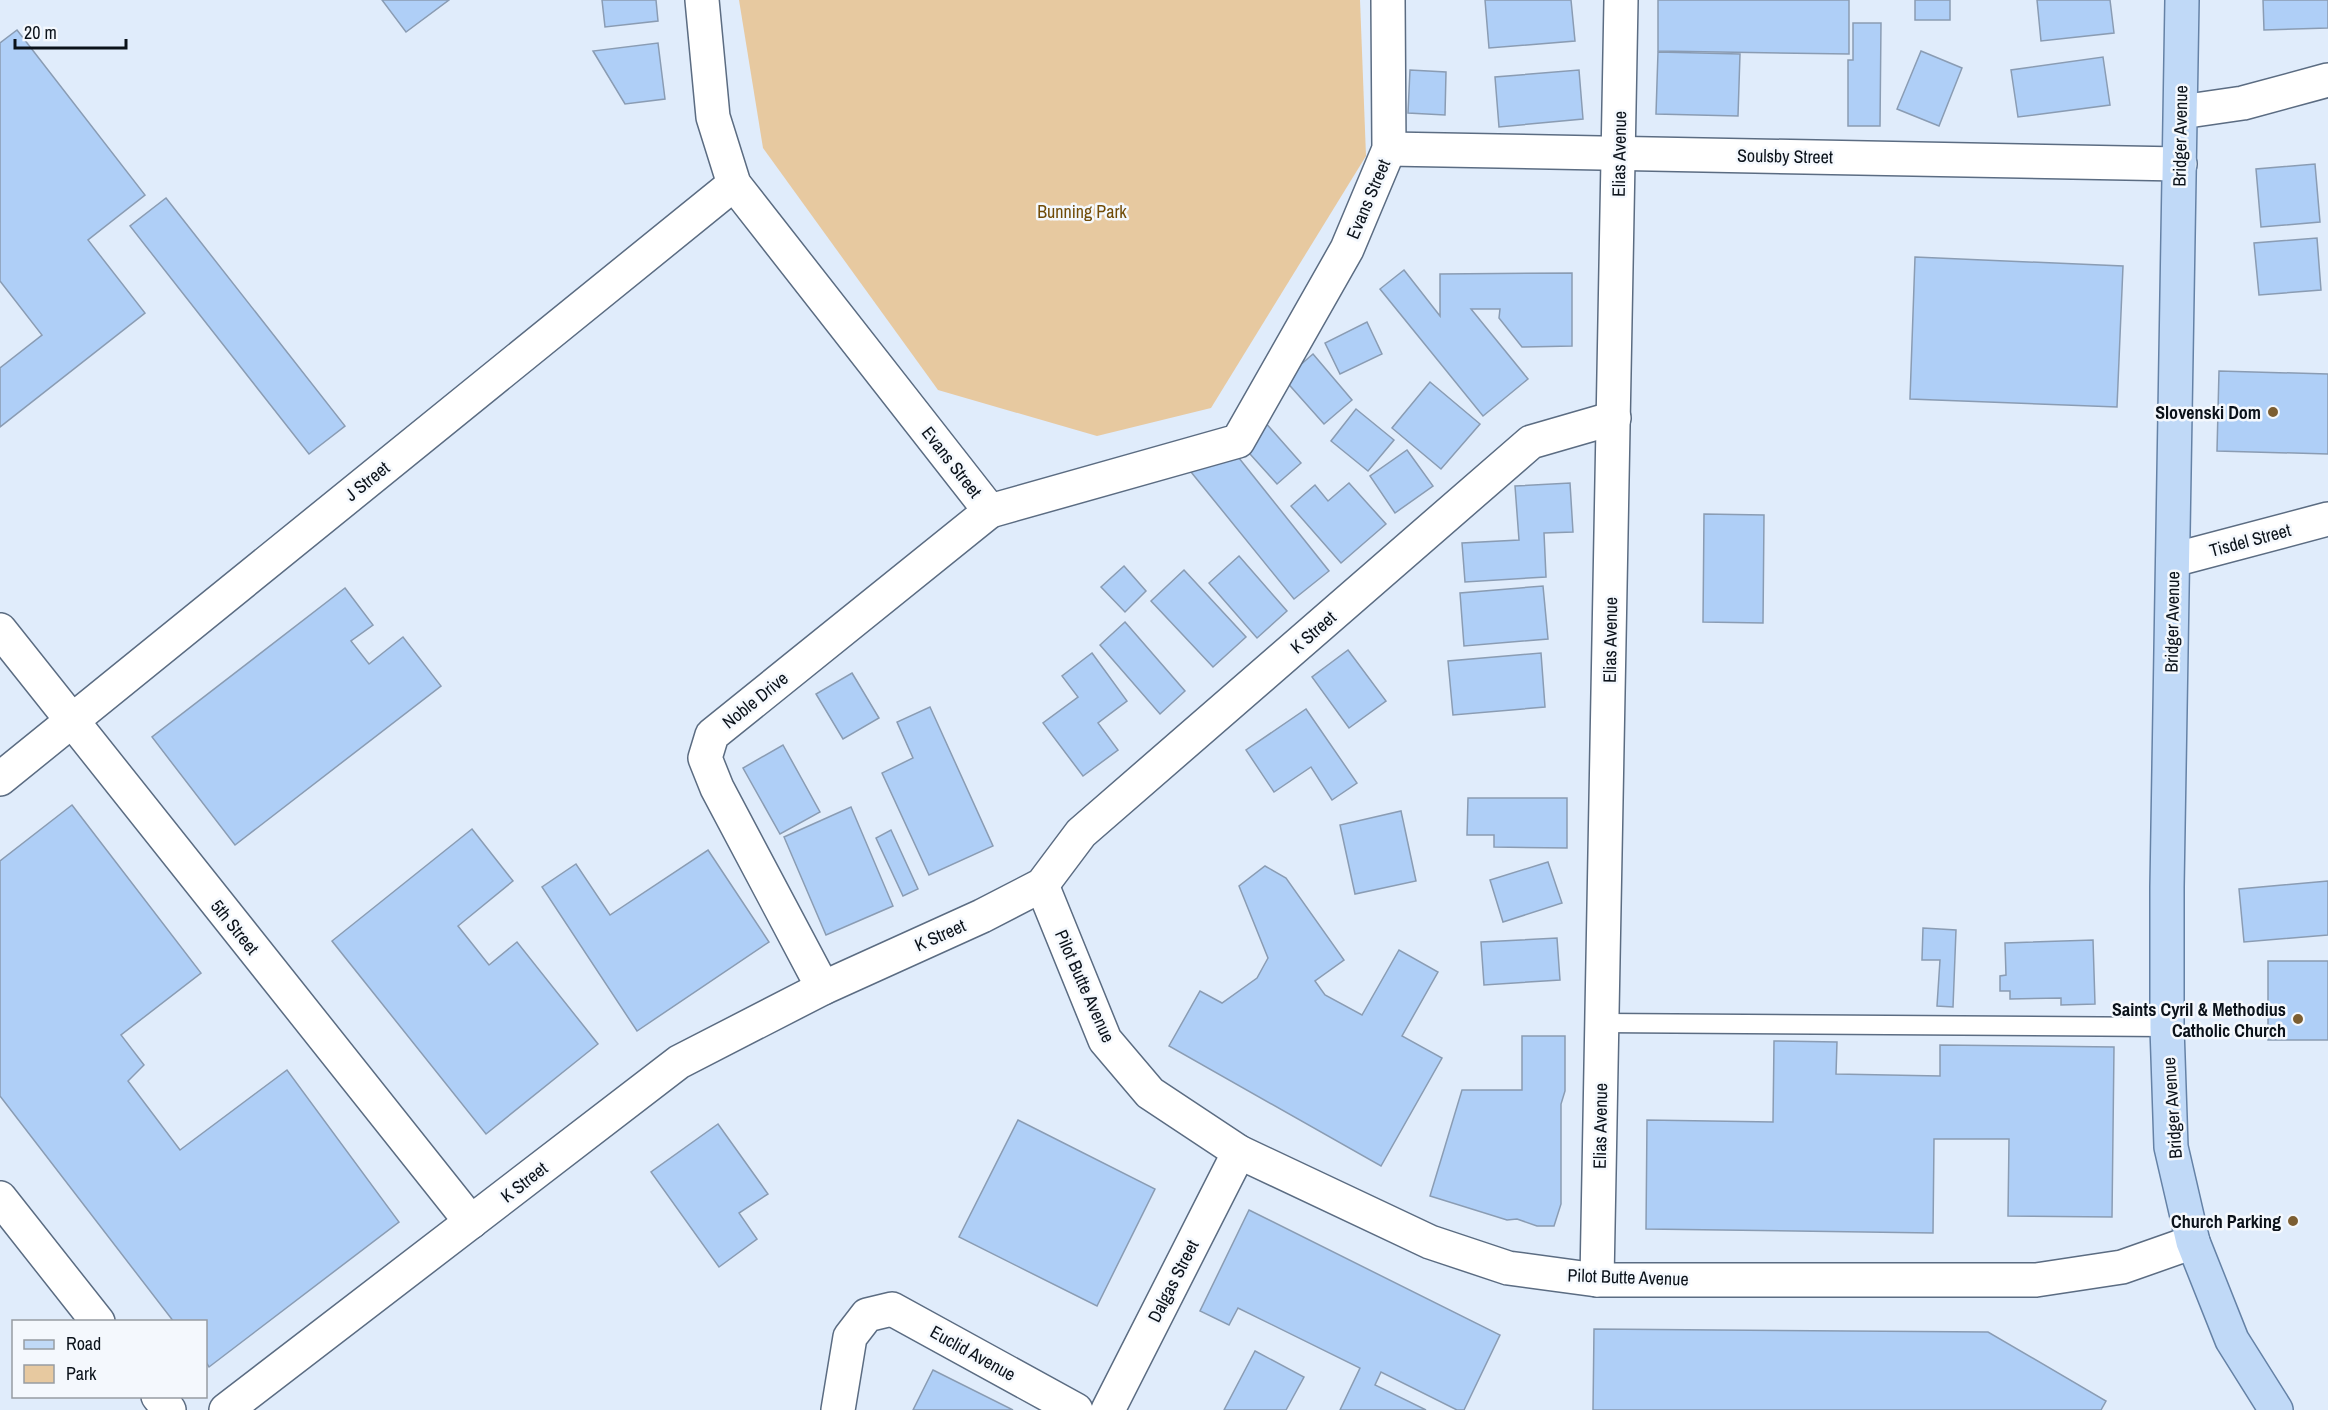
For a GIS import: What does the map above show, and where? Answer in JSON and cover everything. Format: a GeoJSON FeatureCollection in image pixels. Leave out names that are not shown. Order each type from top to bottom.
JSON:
{"type":"FeatureCollection","features":[{"type":"Feature","properties":{"kind":"main road","name":"Bridger Avenue"},"geometry":{"type":"LineString","coordinates":[[2182,0],[2166,1027],[2171,1147],[2193,1242]]}},
{"type":"Feature","properties":{"kind":"main road"},"geometry":{"type":"LineString","coordinates":[[2193,1242],[2232,1340],[2276,1410]]}},
{"type":"Feature","properties":{"kind":"street","name":"Evans Street"},"geometry":{"type":"LineString","coordinates":[[702,0],[713,117],[734,184],[990,511],[1238,441],[1347,249],[1389,148]]}},
{"type":"Feature","properties":{"kind":"street"},"geometry":{"type":"LineString","coordinates":[[1388,0],[1389,148]]}},
{"type":"Feature","properties":{"kind":"street","name":"Elias Avenue"},"geometry":{"type":"LineString","coordinates":[[1597,1280],[1621,0]]}},
{"type":"Feature","properties":{"kind":"street"},"geometry":{"type":"LineString","coordinates":[[2181,112],[2243,103],[2328,80]]}},
{"type":"Feature","properties":{"kind":"street","name":"Soulsby Street"},"geometry":{"type":"LineString","coordinates":[[1389,148],[2180,164]]}},
{"type":"Feature","properties":{"kind":"street","name":"J Street"},"geometry":{"type":"LineString","coordinates":[[0,779],[734,184]]}},
{"type":"Feature","properties":{"kind":"street","name":"K Street"},"geometry":{"type":"LineString","coordinates":[[226,1410],[679,1062],[823,988],[982,916],[1042,885],[1081,833],[1531,442],[1614,418]]}},
{"type":"Feature","properties":{"kind":"street","name":"Noble Drive"},"geometry":{"type":"LineString","coordinates":[[823,988],[717,788],[705,758],[712,735],[990,511]]}},
{"type":"Feature","properties":{"kind":"street","name":"Tisdel Street"},"geometry":{"type":"LineString","coordinates":[[2173,560],[2328,519]]}},
{"type":"Feature","properties":{"kind":"street","name":"5th Street"},"geometry":{"type":"LineString","coordinates":[[0,630],[471,1222]]}},
{"type":"Feature","properties":{"kind":"street","name":"Pilot Butte Avenue"},"geometry":{"type":"LineString","coordinates":[[1042,885],[1105,1040],[1150,1093],[1239,1152],[1430,1242],[1508,1268],[1597,1280],[2036,1280],[2122,1267],[2193,1242]]}},
{"type":"Feature","properties":{"kind":"street","name":"Dalgas Street"},"geometry":{"type":"LineString","coordinates":[[1108,1410],[1239,1152]]}},
{"type":"Feature","properties":{"kind":"street"},"geometry":{"type":"LineString","coordinates":[[0,1197],[96,1320]]}},
{"type":"Feature","properties":{"kind":"street","name":"Euclid Avenue"},"geometry":{"type":"LineString","coordinates":[[838,1410],[850,1337],[867,1315],[892,1309],[1076,1410]]}},
{"type":"Feature","properties":{"kind":"street"},"geometry":{"type":"LineString","coordinates":[[160,1398],[169,1410]]}},
{"type":"Feature","properties":{"kind":"lane"},"geometry":{"type":"LineString","coordinates":[[1603,1023],[2166,1027]]}},
{"type":"Feature","properties":{"kind":"green space","name":"Bunning Park"},"geometry":{"type":"Polygon","coordinates":[[[739,0],[1360,0],[1366,156],[1211,408],[1097,436],[938,390],[763,148],[739,0]]]}},
{"type":"Feature","properties":{"kind":"building"},"geometry":{"type":"Polygon","coordinates":[[[382,0],[449,0],[406,32],[382,0]]]}},
{"type":"Feature","properties":{"kind":"building"},"geometry":{"type":"Polygon","coordinates":[[[602,0],[656,0],[658,21],[605,27],[602,0]]]}},
{"type":"Feature","properties":{"kind":"building"},"geometry":{"type":"Polygon","coordinates":[[[1485,0],[1571,0],[1575,41],[1489,48],[1485,0]]]}},
{"type":"Feature","properties":{"kind":"building"},"geometry":{"type":"Polygon","coordinates":[[[1658,0],[1849,0],[1849,54],[1658,51],[1658,0]]]}},
{"type":"Feature","properties":{"kind":"building"},"geometry":{"type":"Polygon","coordinates":[[[1915,0],[1950,0],[1950,20],[1915,20],[1915,0]]]}},
{"type":"Feature","properties":{"kind":"building"},"geometry":{"type":"Polygon","coordinates":[[[2037,0],[2110,0],[2114,33],[2041,41],[2037,0]]]}},
{"type":"Feature","properties":{"kind":"building"},"geometry":{"type":"Polygon","coordinates":[[[2263,0],[2328,0],[2328,28],[2264,30],[2263,0]]]}},
{"type":"Feature","properties":{"kind":"building"},"geometry":{"type":"Polygon","coordinates":[[[1853,23],[1881,23],[1880,126],[1848,126],[1848,60],[1853,60],[1853,23]]]}},
{"type":"Feature","properties":{"kind":"building"},"geometry":{"type":"Polygon","coordinates":[[[17,30],[145,195],[88,240],[145,313],[0,427],[0,368],[42,335],[0,281],[0,43],[17,30]]]}},
{"type":"Feature","properties":{"kind":"building"},"geometry":{"type":"Polygon","coordinates":[[[658,43],[665,99],[625,104],[593,51],[658,43]]]}},
{"type":"Feature","properties":{"kind":"building"},"geometry":{"type":"Polygon","coordinates":[[[1921,51],[1962,68],[1939,126],[1897,109],[1921,51]]]}},
{"type":"Feature","properties":{"kind":"building"},"geometry":{"type":"Polygon","coordinates":[[[1658,52],[1740,54],[1738,116],[1656,114],[1658,52]]]}},
{"type":"Feature","properties":{"kind":"building"},"geometry":{"type":"Polygon","coordinates":[[[2103,57],[2110,105],[2018,117],[2011,70],[2103,57]]]}},
{"type":"Feature","properties":{"kind":"building"},"geometry":{"type":"Polygon","coordinates":[[[1410,70],[1446,72],[1445,115],[1408,113],[1410,70]]]}},
{"type":"Feature","properties":{"kind":"building"},"geometry":{"type":"Polygon","coordinates":[[[1579,70],[1583,119],[1499,127],[1495,77],[1579,70]]]}},
{"type":"Feature","properties":{"kind":"building"},"geometry":{"type":"Polygon","coordinates":[[[2315,164],[2320,222],[2261,227],[2256,169],[2315,164]]]}},
{"type":"Feature","properties":{"kind":"building"},"geometry":{"type":"Polygon","coordinates":[[[166,198],[345,426],[309,454],[130,226],[166,198]]]}},
{"type":"Feature","properties":{"kind":"building"},"geometry":{"type":"Polygon","coordinates":[[[2317,238],[2321,290],[2259,295],[2254,243],[2317,238]]]}},
{"type":"Feature","properties":{"kind":"building"},"geometry":{"type":"Polygon","coordinates":[[[1915,257],[2123,266],[2117,407],[1910,399],[1915,257]]]}},
{"type":"Feature","properties":{"kind":"building"},"geometry":{"type":"Polygon","coordinates":[[[1404,270],[1440,316],[1440,274],[1572,273],[1572,346],[1522,347],[1499,318],[1500,309],[1471,309],[1528,379],[1483,416],[1380,289],[1404,270]]]}},
{"type":"Feature","properties":{"kind":"building"},"geometry":{"type":"Polygon","coordinates":[[[1367,322],[1382,354],[1340,374],[1325,343],[1367,322]]]}},
{"type":"Feature","properties":{"kind":"building"},"geometry":{"type":"Polygon","coordinates":[[[1313,354],[1352,400],[1324,424],[1284,379],[1313,354]]]}},
{"type":"Feature","properties":{"kind":"building","name":"Slovenski Dom"},"geometry":{"type":"Polygon","coordinates":[[[2219,371],[2328,374],[2328,454],[2217,451],[2219,371]]]}},
{"type":"Feature","properties":{"kind":"building"},"geometry":{"type":"Polygon","coordinates":[[[1430,382],[1480,424],[1441,469],[1392,428],[1430,382]]]}},
{"type":"Feature","properties":{"kind":"building"},"geometry":{"type":"Polygon","coordinates":[[[1356,409],[1394,440],[1368,471],[1331,441],[1356,409]]]}},
{"type":"Feature","properties":{"kind":"building"},"geometry":{"type":"Polygon","coordinates":[[[1256,412],[1301,463],[1277,484],[1232,434],[1256,412]]]}},
{"type":"Feature","properties":{"kind":"building"},"geometry":{"type":"Polygon","coordinates":[[[1223,438],[1329,571],[1294,599],[1187,467],[1223,438]]]}},
{"type":"Feature","properties":{"kind":"building"},"geometry":{"type":"Polygon","coordinates":[[[1407,450],[1433,486],[1395,513],[1370,476],[1407,450]]]}},
{"type":"Feature","properties":{"kind":"building"},"geometry":{"type":"Polygon","coordinates":[[[1349,483],[1386,524],[1341,563],[1291,506],[1315,485],[1328,501],[1349,483]]]}},
{"type":"Feature","properties":{"kind":"building"},"geometry":{"type":"Polygon","coordinates":[[[1570,483],[1573,532],[1544,533],[1546,577],[1465,582],[1462,543],[1519,540],[1515,486],[1570,483]]]}},
{"type":"Feature","properties":{"kind":"building"},"geometry":{"type":"Polygon","coordinates":[[[1704,514],[1764,515],[1763,623],[1703,622],[1704,514]]]}},
{"type":"Feature","properties":{"kind":"building"},"geometry":{"type":"Polygon","coordinates":[[[1239,556],[1287,611],[1257,638],[1209,583],[1239,556]]]}},
{"type":"Feature","properties":{"kind":"building"},"geometry":{"type":"Polygon","coordinates":[[[1124,566],[1146,591],[1125,612],[1101,587],[1124,566]]]}},
{"type":"Feature","properties":{"kind":"building"},"geometry":{"type":"Polygon","coordinates":[[[1184,570],[1246,637],[1213,667],[1151,601],[1184,570]]]}},
{"type":"Feature","properties":{"kind":"building"},"geometry":{"type":"Polygon","coordinates":[[[1543,586],[1548,639],[1464,646],[1460,593],[1543,586]]]}},
{"type":"Feature","properties":{"kind":"building"},"geometry":{"type":"Polygon","coordinates":[[[345,588],[373,625],[351,641],[369,664],[403,637],[441,686],[235,845],[152,737],[345,588]]]}},
{"type":"Feature","properties":{"kind":"building"},"geometry":{"type":"Polygon","coordinates":[[[1125,622],[1185,691],[1160,714],[1100,645],[1125,622]]]}},
{"type":"Feature","properties":{"kind":"building"},"geometry":{"type":"Polygon","coordinates":[[[1348,650],[1386,701],[1349,728],[1312,677],[1348,650]]]}},
{"type":"Feature","properties":{"kind":"building"},"geometry":{"type":"Polygon","coordinates":[[[1092,653],[1127,701],[1098,723],[1118,750],[1083,776],[1043,723],[1078,697],[1062,676],[1092,653]]]}},
{"type":"Feature","properties":{"kind":"building"},"geometry":{"type":"Polygon","coordinates":[[[1541,653],[1545,707],[1453,715],[1448,661],[1541,653]]]}},
{"type":"Feature","properties":{"kind":"building"},"geometry":{"type":"Polygon","coordinates":[[[852,673],[879,718],[843,739],[816,694],[852,673]]]}},
{"type":"Feature","properties":{"kind":"building"},"geometry":{"type":"Polygon","coordinates":[[[930,707],[993,846],[929,875],[882,773],[913,758],[897,722],[930,707]]]}},
{"type":"Feature","properties":{"kind":"building"},"geometry":{"type":"Polygon","coordinates":[[[1306,709],[1357,783],[1332,800],[1311,767],[1274,792],[1246,750],[1306,709]]]}},
{"type":"Feature","properties":{"kind":"building"},"geometry":{"type":"Polygon","coordinates":[[[783,745],[820,812],[780,834],[743,768],[783,745]]]}},
{"type":"Feature","properties":{"kind":"building"},"geometry":{"type":"Polygon","coordinates":[[[1468,798],[1567,798],[1567,848],[1494,847],[1494,835],[1467,835],[1468,798]]]}},
{"type":"Feature","properties":{"kind":"building"},"geometry":{"type":"Polygon","coordinates":[[[72,805],[201,973],[121,1035],[144,1065],[128,1081],[180,1150],[287,1070],[399,1222],[209,1367],[207,1364],[207,1320],[172,1320],[0,1096],[0,861],[72,805]]]}},
{"type":"Feature","properties":{"kind":"building"},"geometry":{"type":"Polygon","coordinates":[[[851,807],[893,906],[826,935],[784,837],[851,807]]]}},
{"type":"Feature","properties":{"kind":"building"},"geometry":{"type":"Polygon","coordinates":[[[1401,811],[1416,881],[1355,894],[1340,825],[1401,811]]]}},
{"type":"Feature","properties":{"kind":"building"},"geometry":{"type":"Polygon","coordinates":[[[472,829],[513,881],[458,926],[489,965],[517,942],[598,1044],[486,1134],[332,941],[472,829]]]}},
{"type":"Feature","properties":{"kind":"building"},"geometry":{"type":"Polygon","coordinates":[[[891,830],[918,889],[903,896],[876,838],[891,830]]]}},
{"type":"Feature","properties":{"kind":"building"},"geometry":{"type":"Polygon","coordinates":[[[708,850],[769,942],[637,1031],[542,887],[576,864],[610,915],[708,850]]]}},
{"type":"Feature","properties":{"kind":"building"},"geometry":{"type":"Polygon","coordinates":[[[1548,862],[1562,903],[1503,922],[1490,880],[1548,862]]]}},
{"type":"Feature","properties":{"kind":"building"},"geometry":{"type":"Polygon","coordinates":[[[1265,866],[1286,878],[1344,960],[1315,981],[1325,995],[1362,1015],[1399,950],[1438,972],[1402,1036],[1442,1058],[1381,1166],[1169,1046],[1200,991],[1222,1003],[1257,978],[1268,958],[1239,886],[1265,866]]]}},
{"type":"Feature","properties":{"kind":"building"},"geometry":{"type":"Polygon","coordinates":[[[2328,881],[2328,935],[2244,942],[2239,889],[2328,881]]]}},
{"type":"Feature","properties":{"kind":"building"},"geometry":{"type":"Polygon","coordinates":[[[1923,928],[1956,930],[1953,1007],[1937,1006],[1940,960],[1922,960],[1923,928]]]}},
{"type":"Feature","properties":{"kind":"building"},"geometry":{"type":"Polygon","coordinates":[[[1557,938],[1560,980],[1484,985],[1481,942],[1557,938]]]}},
{"type":"Feature","properties":{"kind":"building"},"geometry":{"type":"Polygon","coordinates":[[[2093,940],[2095,1004],[2061,1005],[2061,998],[2010,999],[2010,991],[2000,991],[2000,976],[2006,975],[2005,943],[2093,940]]]}},
{"type":"Feature","properties":{"kind":"building","name":"Saints Cyril & Methodius Catholic Church"},"geometry":{"type":"Polygon","coordinates":[[[2268,961],[2328,961],[2328,1040],[2268,1040],[2268,961]]]}},
{"type":"Feature","properties":{"kind":"building"},"geometry":{"type":"Polygon","coordinates":[[[1522,1036],[1565,1036],[1565,1091],[1561,1104],[1561,1204],[1554,1226],[1537,1226],[1517,1219],[1507,1220],[1430,1196],[1462,1090],[1522,1090],[1522,1036]]]}},
{"type":"Feature","properties":{"kind":"building"},"geometry":{"type":"Polygon","coordinates":[[[1774,1041],[1837,1042],[1836,1074],[1940,1076],[1940,1045],[2114,1047],[2112,1217],[2008,1216],[2009,1139],[1934,1139],[1933,1233],[1646,1229],[1647,1120],[1773,1122],[1774,1041]]]}},
{"type":"Feature","properties":{"kind":"building"},"geometry":{"type":"Polygon","coordinates":[[[1018,1120],[1155,1189],[1097,1306],[959,1237],[1018,1120]]]}},
{"type":"Feature","properties":{"kind":"building"},"geometry":{"type":"Polygon","coordinates":[[[718,1124],[768,1194],[739,1213],[757,1239],[719,1267],[651,1172],[718,1124]]]}},
{"type":"Feature","properties":{"kind":"building"},"geometry":{"type":"Polygon","coordinates":[[[1249,1210],[1500,1335],[1464,1410],[1457,1410],[1381,1372],[1375,1385],[1426,1410],[1340,1410],[1360,1368],[1238,1308],[1229,1325],[1200,1311],[1249,1210]]]}},
{"type":"Feature","properties":{"kind":"building"},"geometry":{"type":"Polygon","coordinates":[[[1594,1329],[1988,1332],[2106,1401],[2101,1410],[1593,1410],[1594,1329]]]}},
{"type":"Feature","properties":{"kind":"building"},"geometry":{"type":"Polygon","coordinates":[[[1255,1351],[1304,1377],[1286,1410],[1224,1410],[1255,1351]]]}},
{"type":"Feature","properties":{"kind":"building"},"geometry":{"type":"Polygon","coordinates":[[[933,1370],[1013,1410],[913,1410],[933,1370]]]}},
{"type":"Feature","properties":{"kind":"place","name":"Slovenski Dom"},"geometry":{"type":"Point","coordinates":[2273,412]}},
{"type":"Feature","properties":{"kind":"place","name":"Saints Cyril & Methodius Catholic Church"},"geometry":{"type":"Point","coordinates":[2298,1019]}},
{"type":"Feature","properties":{"kind":"place","name":"Church Parking"},"geometry":{"type":"Point","coordinates":[2293,1221]}}]}
